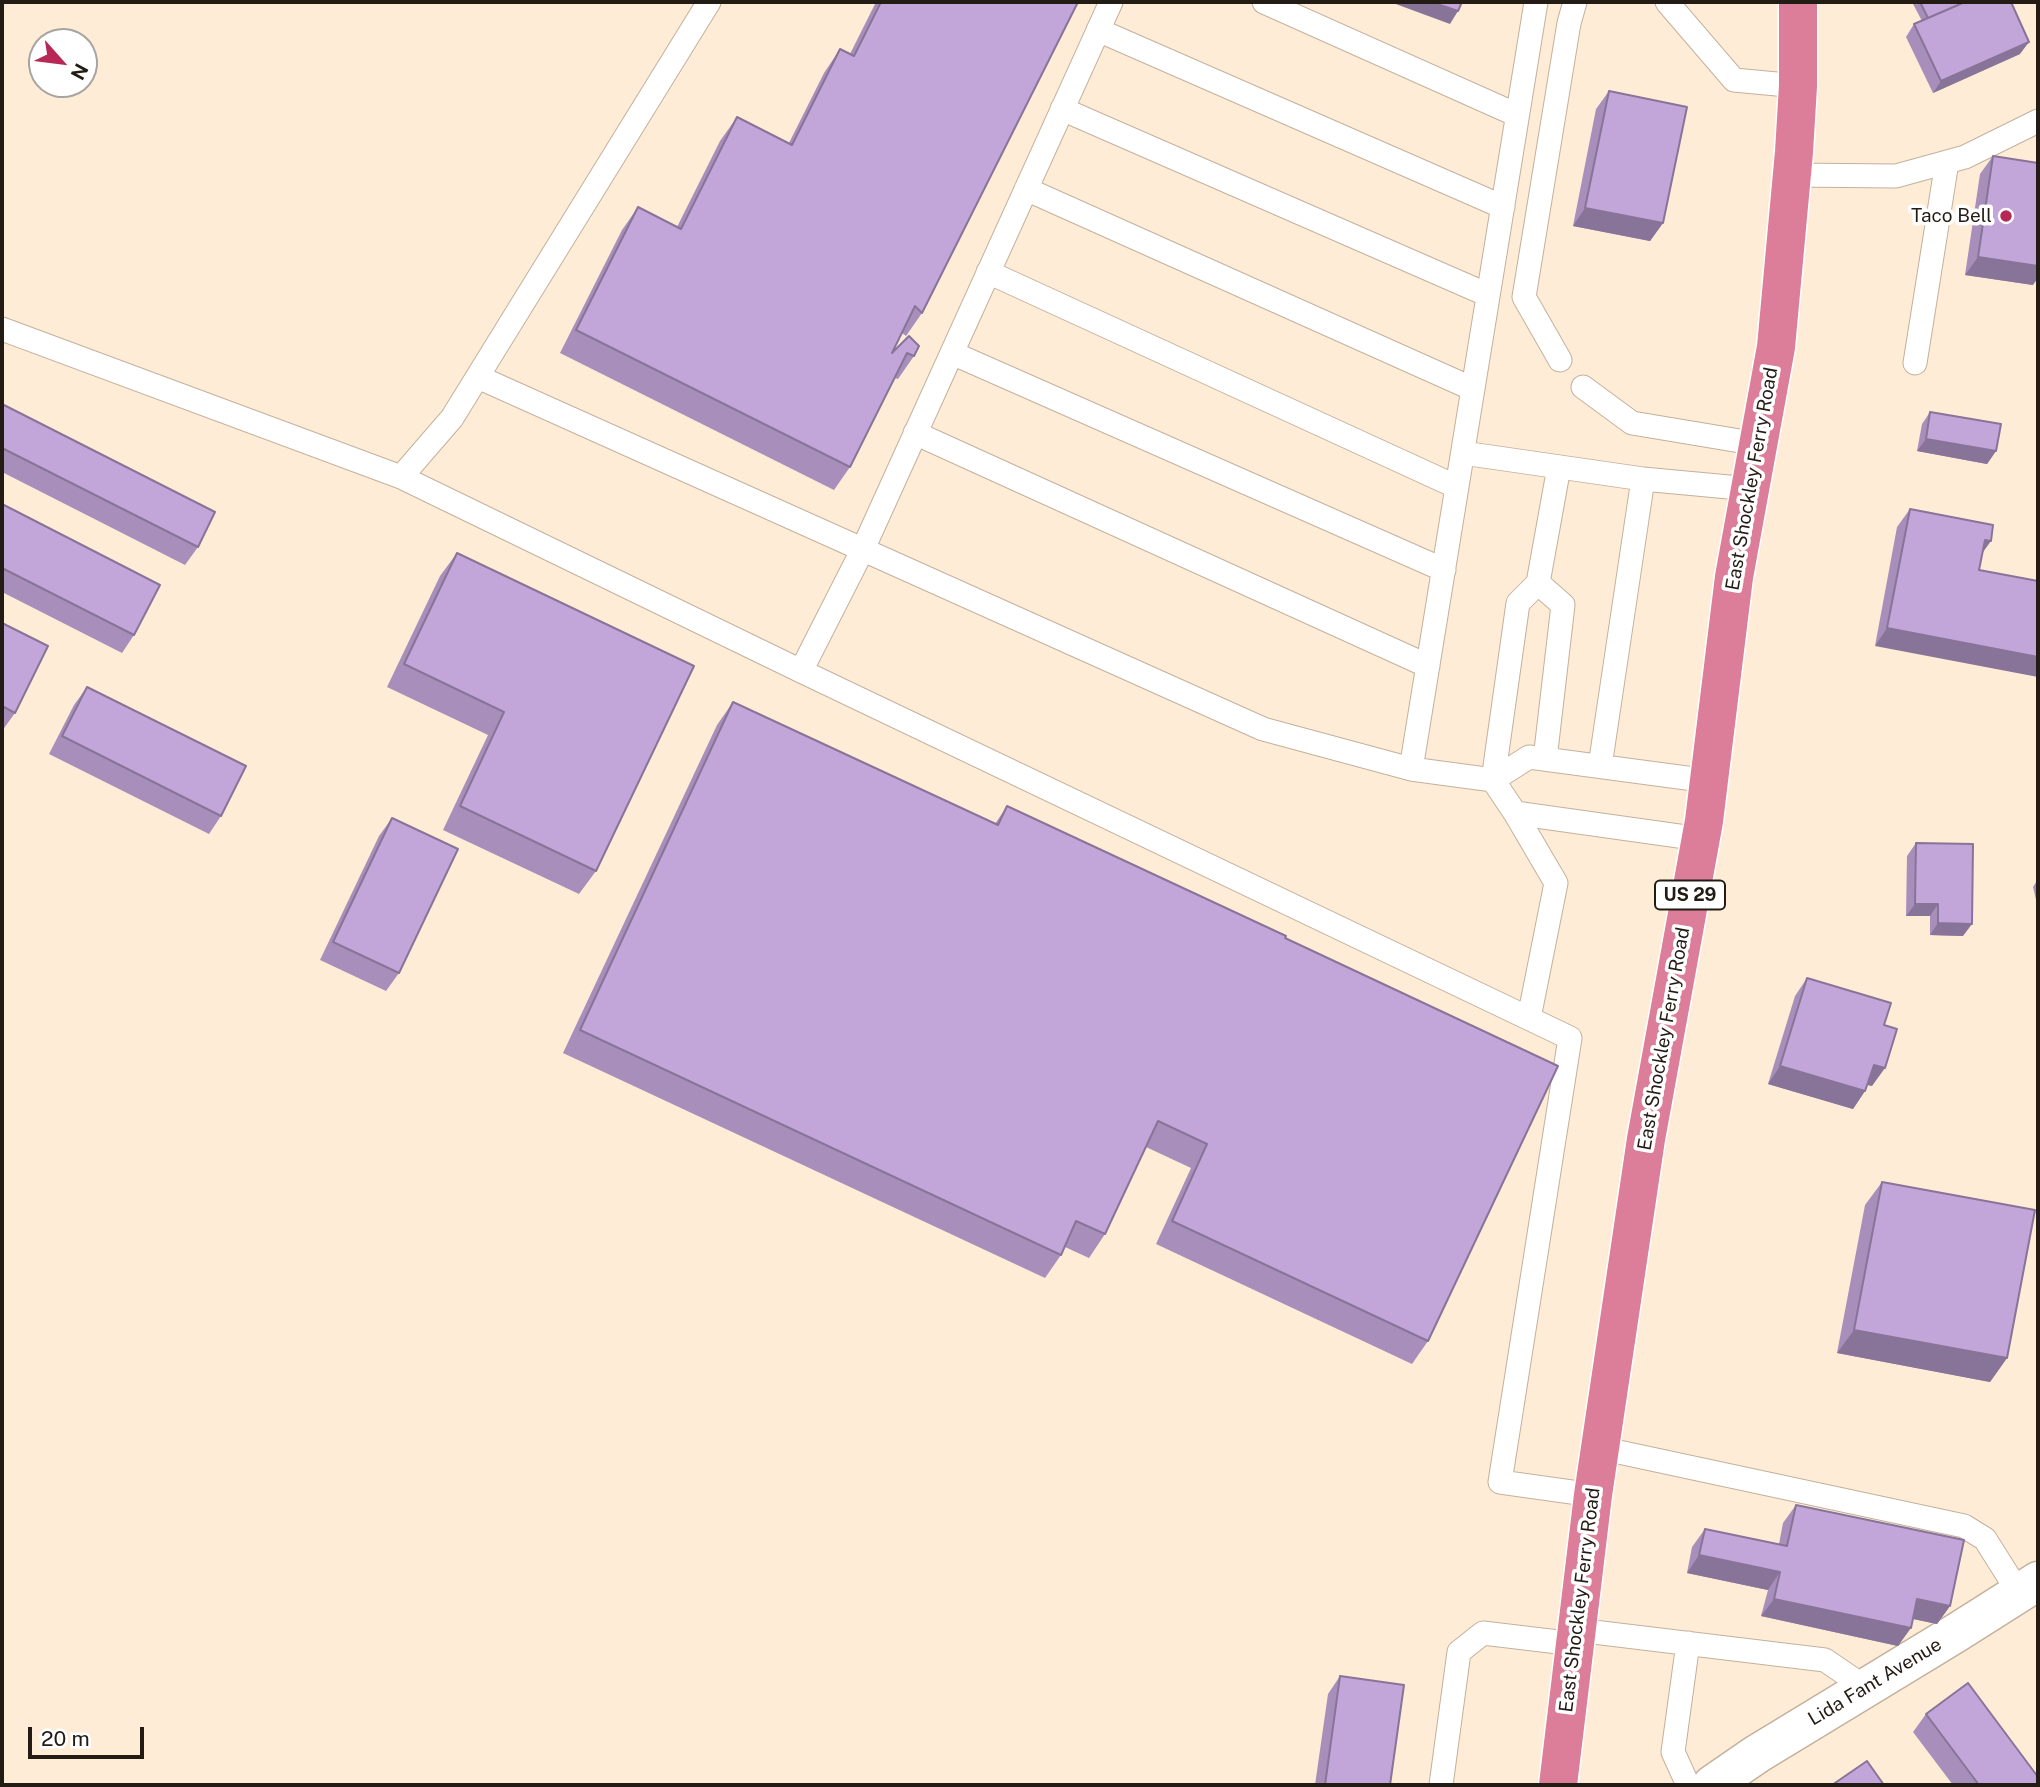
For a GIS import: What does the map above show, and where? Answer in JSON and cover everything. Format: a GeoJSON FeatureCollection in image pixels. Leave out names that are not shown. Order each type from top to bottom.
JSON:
{"type":"FeatureCollection","features":[{"type":"Feature","properties":{"kind":"highway","name":"East Shockley Ferry Road"},"geometry":{"type":"LineString","coordinates":[[1558,1785],[1593,1495],[1646,1139],[1700,839],[1734,577],[1776,347],[1798,86],[1798,2]]}},
{"type":"Feature","properties":{"kind":"street","name":"Lida Fant Avenue"},"geometry":{"type":"LineString","coordinates":[[1712,1785],[1756,1754],[2028,1587]]}},
{"type":"Feature","properties":{"kind":"lane"},"geometry":{"type":"LineString","coordinates":[[401,477],[452,418],[709,2]]}},
{"type":"Feature","properties":{"kind":"lane"},"geometry":{"type":"LineString","coordinates":[[801,671],[863,549],[1111,2]]}},
{"type":"Feature","properties":{"kind":"lane"},"geometry":{"type":"LineString","coordinates":[[1264,2],[1517,115]]}},
{"type":"Feature","properties":{"kind":"lane"},"geometry":{"type":"LineString","coordinates":[[1411,769],[1536,2]]}},
{"type":"Feature","properties":{"kind":"lane"},"geometry":{"type":"LineString","coordinates":[[1560,360],[1524,297],[1569,23],[1575,2]]}},
{"type":"Feature","properties":{"kind":"lane"},"geometry":{"type":"LineString","coordinates":[[1667,2],[1734,80],[1798,86]]}},
{"type":"Feature","properties":{"kind":"lane"},"geometry":{"type":"LineString","coordinates":[[1098,30],[1503,207]]}},
{"type":"Feature","properties":{"kind":"lane"},"geometry":{"type":"LineString","coordinates":[[1062,109],[1488,295]]}},
{"type":"Feature","properties":{"kind":"lane"},"geometry":{"type":"LineString","coordinates":[[1792,175],[1896,176],[1965,157],[2038,121]]}},
{"type":"Feature","properties":{"kind":"lane"},"geometry":{"type":"LineString","coordinates":[[1915,363],[1947,162]]}},
{"type":"Feature","properties":{"kind":"lane"},"geometry":{"type":"LineString","coordinates":[[1026,189],[1473,389]]}},
{"type":"Feature","properties":{"kind":"lane"},"geometry":{"type":"LineString","coordinates":[[988,272],[1457,487]]}},
{"type":"Feature","properties":{"kind":"lane"},"geometry":{"type":"LineString","coordinates":[[2,329],[401,477],[1570,1038],[1500,1482],[1593,1495]]}},
{"type":"Feature","properties":{"kind":"lane"},"geometry":{"type":"LineString","coordinates":[[952,353],[1444,570]]}},
{"type":"Feature","properties":{"kind":"lane"},"geometry":{"type":"LineString","coordinates":[[478,377],[1263,729],[1411,769],[1493,780],[1530,757],[1709,781]]}},
{"type":"Feature","properties":{"kind":"lane"},"geometry":{"type":"LineString","coordinates":[[1583,387],[1632,423],[1758,444]]}},
{"type":"Feature","properties":{"kind":"lane"},"geometry":{"type":"LineString","coordinates":[[915,433],[1428,666]]}},
{"type":"Feature","properties":{"kind":"lane"},"geometry":{"type":"LineString","coordinates":[[1463,453],[1643,478],[1750,489]]}},
{"type":"Feature","properties":{"kind":"lane"},"geometry":{"type":"LineString","coordinates":[[1529,1018],[1556,883],[1516,813],[1493,780],[1518,603],[1538,583],[1559,467]]}},
{"type":"Feature","properties":{"kind":"lane"},"geometry":{"type":"LineString","coordinates":[[1600,766],[1643,478]]}},
{"type":"Feature","properties":{"kind":"lane"},"geometry":{"type":"LineString","coordinates":[[1538,583],[1563,605],[1545,759]]}},
{"type":"Feature","properties":{"kind":"lane"},"geometry":{"type":"LineString","coordinates":[[1516,813],[1700,839]]}},
{"type":"Feature","properties":{"kind":"lane"},"geometry":{"type":"LineString","coordinates":[[1600,1448],[1964,1526],[1985,1539],[2028,1587]]}},
{"type":"Feature","properties":{"kind":"lane"},"geometry":{"type":"LineString","coordinates":[[1441,1785],[1459,1652],[1483,1633],[1688,1643],[1825,1660],[1866,1688]]}},
{"type":"Feature","properties":{"kind":"lane"},"geometry":{"type":"LineString","coordinates":[[1688,1643],[1673,1752],[1688,1785]]}},
{"type":"Feature","properties":{"kind":"building"},"geometry":{"type":"Polygon","coordinates":[[[881,2],[1078,2],[922,313],[915,306],[892,353],[909,336],[919,346],[914,356],[907,353],[850,467],[576,330],[638,207],[681,229],[737,117],[792,145],[840,49],[854,56],[881,2]]]}},
{"type":"Feature","properties":{"kind":"building"},"geometry":{"type":"Polygon","coordinates":[[[1431,2],[1462,2],[1458,11],[1431,2]]]}},
{"type":"Feature","properties":{"kind":"building"},"geometry":{"type":"Polygon","coordinates":[[[1920,2],[1965,2],[1928,18],[1920,2]]]}},
{"type":"Feature","properties":{"kind":"building"},"geometry":{"type":"Polygon","coordinates":[[[1965,2],[2011,2],[2029,42],[1941,81],[1914,24],[1965,2]]]}},
{"type":"Feature","properties":{"kind":"building"},"geometry":{"type":"Polygon","coordinates":[[[1609,91],[1687,107],[1663,223],[1585,208],[1609,91]]]}},
{"type":"Feature","properties":{"kind":"building","name":"Taco Bell"},"geometry":{"type":"Polygon","coordinates":[[[1993,156],[2038,163],[2038,266],[1978,257],[1993,156]]]}},
{"type":"Feature","properties":{"kind":"building"},"geometry":{"type":"Polygon","coordinates":[[[2,404],[215,512],[198,547],[2,448],[2,404]]]}},
{"type":"Feature","properties":{"kind":"building"},"geometry":{"type":"Polygon","coordinates":[[[1930,412],[2001,424],[1996,451],[1926,439],[1930,412]]]}},
{"type":"Feature","properties":{"kind":"building"},"geometry":{"type":"Polygon","coordinates":[[[2,504],[160,585],[134,635],[2,568],[2,504]]]}},
{"type":"Feature","properties":{"kind":"building"},"geometry":{"type":"Polygon","coordinates":[[[1910,509],[1993,525],[1991,541],[1985,540],[1979,570],[2038,581],[2038,657],[1887,628],[1910,509]]]}},
{"type":"Feature","properties":{"kind":"building"},"geometry":{"type":"Polygon","coordinates":[[[457,553],[694,666],[596,871],[460,806],[504,712],[404,664],[457,553]]]}},
{"type":"Feature","properties":{"kind":"building"},"geometry":{"type":"Polygon","coordinates":[[[2,623],[48,646],[15,713],[2,706],[2,623]]]}},
{"type":"Feature","properties":{"kind":"building"},"geometry":{"type":"Polygon","coordinates":[[[87,687],[246,766],[221,816],[62,736],[87,687]]]}},
{"type":"Feature","properties":{"kind":"building"},"geometry":{"type":"Polygon","coordinates":[[[733,702],[998,825],[1007,806],[1558,1066],[1428,1341],[1172,1221],[1207,1144],[1158,1121],[1105,1234],[1076,1221],[1061,1255],[580,1030],[733,702]]]}},
{"type":"Feature","properties":{"kind":"building"},"geometry":{"type":"Polygon","coordinates":[[[392,818],[458,849],[399,973],[333,942],[392,818]]]}},
{"type":"Feature","properties":{"kind":"building"},"geometry":{"type":"Polygon","coordinates":[[[1916,843],[1973,844],[1972,924],[1938,923],[1938,904],[1915,904],[1916,843]]]}},
{"type":"Feature","properties":{"kind":"building"},"geometry":{"type":"Polygon","coordinates":[[[1807,978],[1891,1003],[1884,1025],[1897,1029],[1885,1068],[1874,1065],[1865,1091],[1780,1066],[1807,978]]]}},
{"type":"Feature","properties":{"kind":"building"},"geometry":{"type":"Polygon","coordinates":[[[1882,1182],[2035,1210],[2007,1358],[1854,1330],[1882,1182]]]}},
{"type":"Feature","properties":{"kind":"building"},"geometry":{"type":"Polygon","coordinates":[[[1796,1505],[1964,1540],[1950,1606],[1917,1599],[1911,1628],[1774,1599],[1780,1572],[1699,1555],[1705,1529],[1787,1546],[1796,1505]]]}},
{"type":"Feature","properties":{"kind":"building"},"geometry":{"type":"Polygon","coordinates":[[[1340,1676],[1404,1685],[1390,1785],[1325,1785],[1340,1676]]]}},
{"type":"Feature","properties":{"kind":"building"},"geometry":{"type":"Polygon","coordinates":[[[1968,1683],[2038,1777],[2038,1785],[1979,1785],[1926,1714],[1968,1683]]]}},
{"type":"Feature","properties":{"kind":"building"},"geometry":{"type":"Polygon","coordinates":[[[1867,1761],[1884,1785],[1832,1785],[1867,1761]]]}},
{"type":"Feature","properties":{"kind":"place","name":"Taco Bell"},"geometry":{"type":"Point","coordinates":[2006,216]}}]}
